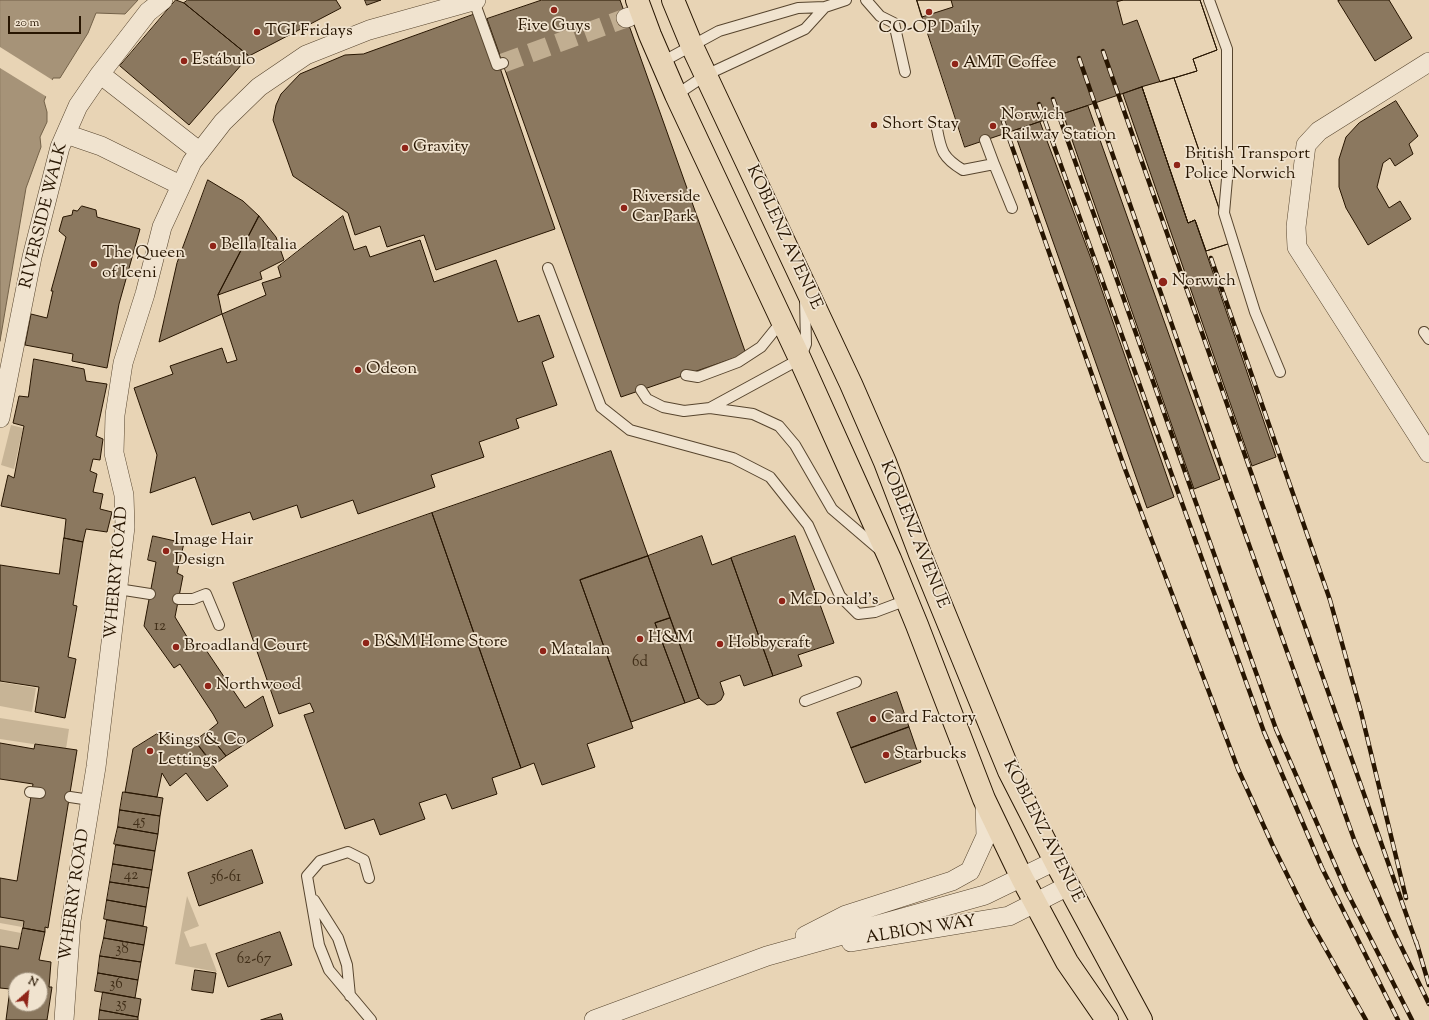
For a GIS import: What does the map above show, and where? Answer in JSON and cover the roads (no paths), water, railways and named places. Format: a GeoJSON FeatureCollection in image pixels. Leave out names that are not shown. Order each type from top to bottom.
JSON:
{"type":"FeatureCollection","features":[{"type":"Feature","properties":{"kind":"main road","name":"KOBLENZ AVENUE"},"geometry":{"type":"LineString","coordinates":[[673,0],[692,46],[804,283],[885,462],[920,554],[1009,772],[1068,886],[1141,1020]]}},
{"type":"Feature","properties":{"kind":"main road","name":"KOBLENZ AVENUE"},"geometry":{"type":"LineString","coordinates":[[631,12],[662,62],[676,95],[800,359],[890,559],[984,799],[1022,878],[1067,962],[1108,1020]]}},
{"type":"Feature","properties":{"kind":"street","name":"RIVERSIDE WALK"},"geometry":{"type":"LineString","coordinates":[[0,418],[32,257],[60,147],[78,106],[100,74],[148,12],[163,0]]}},
{"type":"Feature","properties":{"kind":"street","name":"WHERRY ROAD"},"geometry":{"type":"LineString","coordinates":[[64,1020],[71,921],[90,800],[125,527],[124,495],[114,453],[116,415],[123,363],[162,227],[190,166],[223,122],[259,87],[306,55],[369,30],[475,0]]}},
{"type":"Feature","properties":{"kind":"street"},"geometry":{"type":"LineString","coordinates":[[1429,62],[1319,131],[1306,144],[1296,227],[1297,247],[1429,453]]}},
{"type":"Feature","properties":{"kind":"street"},"geometry":{"type":"LineString","coordinates":[[100,74],[200,152]]}},
{"type":"Feature","properties":{"kind":"street"},"geometry":{"type":"LineString","coordinates":[[66,134],[101,146],[180,185]]}},
{"type":"Feature","properties":{"kind":"street","name":"ALBION WAY"},"geometry":{"type":"LineString","coordinates":[[767,956],[846,915],[952,881],[970,871],[986,836],[984,799]]}},
{"type":"Feature","properties":{"kind":"street","name":"ALBION WAY"},"geometry":{"type":"LineString","coordinates":[[594,1020],[767,956],[985,895],[1055,861]]}},
{"type":"Feature","properties":{"kind":"street","name":"ALBION WAY"},"geometry":{"type":"LineString","coordinates":[[767,956],[1009,916],[1068,886]]}},
{"type":"Feature","properties":{"kind":"lane"},"geometry":{"type":"LineString","coordinates":[[475,0],[497,65],[503,63]]}},
{"type":"Feature","properties":{"kind":"lane"},"geometry":{"type":"LineString","coordinates":[[662,62],[719,31],[798,8],[825,7],[846,0]]}},
{"type":"Feature","properties":{"kind":"lane"},"geometry":{"type":"LineString","coordinates":[[866,0],[880,16],[894,23],[905,72]]}},
{"type":"Feature","properties":{"kind":"lane"},"geometry":{"type":"LineString","coordinates":[[1209,0],[1227,50],[1227,179],[1224,213],[1255,312],[1280,372]]}},
{"type":"Feature","properties":{"kind":"lane"},"geometry":{"type":"LineString","coordinates":[[676,95],[706,76],[805,29],[825,7]]}},
{"type":"Feature","properties":{"kind":"lane"},"geometry":{"type":"LineString","coordinates":[[937,129],[941,150],[950,162],[963,170],[994,164]]}},
{"type":"Feature","properties":{"kind":"lane"},"geometry":{"type":"LineString","coordinates":[[985,140],[1012,208]]}},
{"type":"Feature","properties":{"kind":"lane"},"geometry":{"type":"LineString","coordinates":[[548,268],[600,407],[630,430],[733,458],[770,477],[808,525],[840,596],[858,614],[875,612],[907,600]]}},
{"type":"Feature","properties":{"kind":"lane"},"geometry":{"type":"LineString","coordinates":[[710,408],[800,359],[806,344],[804,283]]}},
{"type":"Feature","properties":{"kind":"lane"},"geometry":{"type":"LineString","coordinates":[[686,375],[698,377],[738,362],[761,347],[782,321]]}},
{"type":"Feature","properties":{"kind":"lane"},"geometry":{"type":"LineString","coordinates":[[641,390],[647,399],[663,407],[684,411],[710,408],[753,414],[779,426],[795,445],[832,509],[890,559]]}},
{"type":"Feature","properties":{"kind":"lane"},"geometry":{"type":"LineString","coordinates":[[118,589],[150,594]]}},
{"type":"Feature","properties":{"kind":"lane"},"geometry":{"type":"LineString","coordinates":[[178,599],[193,599],[206,594],[218,625]]}},
{"type":"Feature","properties":{"kind":"lane"},"geometry":{"type":"LineString","coordinates":[[806,701],[856,682]]}},
{"type":"Feature","properties":{"kind":"lane"},"geometry":{"type":"LineString","coordinates":[[70,797],[90,800]]}},
{"type":"Feature","properties":{"kind":"lane"},"geometry":{"type":"LineString","coordinates":[[369,878],[364,860],[348,852],[320,861],[307,876],[312,897],[319,945],[329,970],[371,1020]]}},
{"type":"Feature","properties":{"kind":"lane"},"geometry":{"type":"LineString","coordinates":[[312,897],[338,938],[347,965],[350,996]]}},
{"type":"Feature","properties":{"kind":"tunnel"},"geometry":{"type":"LineString","coordinates":[[503,63],[626,18]]}},
{"type":"Feature","properties":{"kind":"railway"},"geometry":{"type":"LineString","coordinates":[[1103,51],[1417,945]]}},
{"type":"Feature","properties":{"kind":"railway"},"geometry":{"type":"LineString","coordinates":[[1079,58],[1227,483],[1355,842],[1395,934],[1429,1004]]}},
{"type":"Feature","properties":{"kind":"railway"},"geometry":{"type":"LineString","coordinates":[[1053,99],[1276,729],[1346,890],[1412,1020]]}},
{"type":"Feature","properties":{"kind":"railway"},"geometry":{"type":"LineString","coordinates":[[1039,104],[1264,732],[1322,868],[1398,1020]]}},
{"type":"Feature","properties":{"kind":"railway"},"geometry":{"type":"LineString","coordinates":[[1003,121],[1125,469],[1238,769],[1272,844],[1311,923],[1366,1020]]}},
{"type":"Feature","properties":{"kind":"railway"},"geometry":{"type":"LineString","coordinates":[[1211,258],[1330,600],[1361,712],[1406,898]]}},
{"type":"Feature","properties":{"kind":"railway"},"geometry":{"type":"LineString","coordinates":[[1416,941],[1429,985]]}},
{"type":"Feature","properties":{"kind":"place","name":"Five Guys"},"geometry":{"type":"Point","coordinates":[554,10]}},
{"type":"Feature","properties":{"kind":"place","name":"CO-OP Daily"},"geometry":{"type":"Point","coordinates":[929,12]}},
{"type":"Feature","properties":{"kind":"place","name":"TGI Fridays"},"geometry":{"type":"Point","coordinates":[257,32]}},
{"type":"Feature","properties":{"kind":"place","name":"Estábulo"},"geometry":{"type":"Point","coordinates":[184,61]}},
{"type":"Feature","properties":{"kind":"place","name":"AMT Coffee"},"geometry":{"type":"Point","coordinates":[955,64]}},
{"type":"Feature","properties":{"kind":"place","name":"Short Stay"},"geometry":{"type":"Point","coordinates":[874,125]}},
{"type":"Feature","properties":{"kind":"place","name":"Norwich Railway Station"},"geometry":{"type":"Point","coordinates":[993,126]}},
{"type":"Feature","properties":{"kind":"place","name":"Gravity"},"geometry":{"type":"Point","coordinates":[405,148]}},
{"type":"Feature","properties":{"kind":"place","name":"British Transport Police Norwich"},"geometry":{"type":"Point","coordinates":[1177,165]}},
{"type":"Feature","properties":{"kind":"place","name":"Riverside Car Park"},"geometry":{"type":"Point","coordinates":[624,208]}},
{"type":"Feature","properties":{"kind":"place","name":"Bella Italia"},"geometry":{"type":"Point","coordinates":[213,246]}},
{"type":"Feature","properties":{"kind":"place","name":"The Queen of Iceni"},"geometry":{"type":"Point","coordinates":[94,264]}},
{"type":"Feature","properties":{"kind":"place","name":"Norwich"},"geometry":{"type":"Point","coordinates":[1163,282]}},
{"type":"Feature","properties":{"kind":"place","name":"Odeon"},"geometry":{"type":"Point","coordinates":[358,370]}},
{"type":"Feature","properties":{"kind":"place","name":"Image Hair Design"},"geometry":{"type":"Point","coordinates":[166,551]}},
{"type":"Feature","properties":{"kind":"place","name":"McDonald's"},"geometry":{"type":"Point","coordinates":[782,601]}},
{"type":"Feature","properties":{"kind":"place","name":"H&M"},"geometry":{"type":"Point","coordinates":[640,639]}},
{"type":"Feature","properties":{"kind":"place","name":"B&M Home Store"},"geometry":{"type":"Point","coordinates":[366,643]}},
{"type":"Feature","properties":{"kind":"place","name":"Hobbycraft"},"geometry":{"type":"Point","coordinates":[720,644]}},
{"type":"Feature","properties":{"kind":"place","name":"Broadland Court"},"geometry":{"type":"Point","coordinates":[176,647]}},
{"type":"Feature","properties":{"kind":"place","name":"Matalan"},"geometry":{"type":"Point","coordinates":[543,651]}},
{"type":"Feature","properties":{"kind":"place","name":"Northwood"},"geometry":{"type":"Point","coordinates":[208,686]}},
{"type":"Feature","properties":{"kind":"place","name":"Card Factory"},"geometry":{"type":"Point","coordinates":[873,719]}},
{"type":"Feature","properties":{"kind":"place","name":"Kings & Co Lettings"},"geometry":{"type":"Point","coordinates":[150,751]}},
{"type":"Feature","properties":{"kind":"place","name":"Starbucks"},"geometry":{"type":"Point","coordinates":[886,755]}}]}
